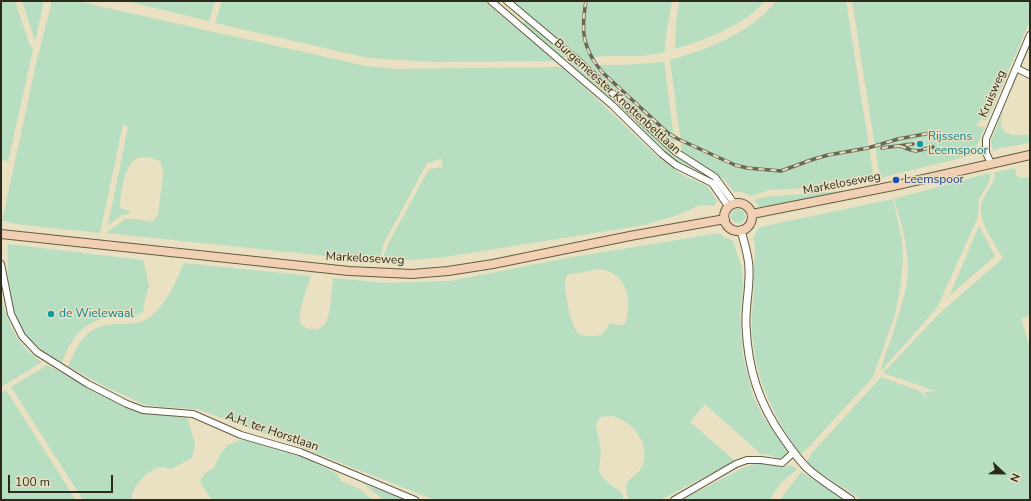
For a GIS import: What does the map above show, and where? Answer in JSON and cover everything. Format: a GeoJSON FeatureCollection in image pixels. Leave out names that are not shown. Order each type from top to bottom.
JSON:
{"type":"FeatureCollection","features":[{"type":"Feature","properties":{"kind":"main road","name":"Markeloseweg"},"geometry":{"type":"LineString","coordinates":[[752,214],[898,185],[1030,155]]}},
{"type":"Feature","properties":{"kind":"main road"},"geometry":{"type":"LineString","coordinates":[[744,204],[748,206],[752,214],[752,218],[748,226],[741,230],[730,228],[724,219],[724,214],[731,205],[744,204]]}},
{"type":"Feature","properties":{"kind":"main road","name":"Markeloseweg"},"geometry":{"type":"LineString","coordinates":[[1,234],[349,271],[412,274],[448,271],[493,264],[630,236],[724,219]]}},
{"type":"Feature","properties":{"kind":"street","name":"Burgemeester Knottenbeltlaan"},"geometry":{"type":"LineString","coordinates":[[492,1],[612,105],[676,166],[712,183],[731,205]]}},
{"type":"Feature","properties":{"kind":"street","name":"Burgemeester Knottenbeltlaan"},"geometry":{"type":"LineString","coordinates":[[507,1],[575,58],[682,157],[715,177],[731,205]]}},
{"type":"Feature","properties":{"kind":"street","name":"Kruisweg"},"geometry":{"type":"LineString","coordinates":[[990,163],[986,153],[986,140],[1030,35]]}},
{"type":"Feature","properties":{"kind":"street"},"geometry":{"type":"LineString","coordinates":[[1016,68],[1030,75]]}},
{"type":"Feature","properties":{"kind":"street"},"geometry":{"type":"LineString","coordinates":[[741,230],[749,267],[746,325],[748,353],[751,371],[765,409],[793,453],[815,474],[851,500]]}},
{"type":"Feature","properties":{"kind":"street","name":"A.H. ter Horstlaan"},"geometry":{"type":"LineString","coordinates":[[1,264],[11,314],[22,336],[37,352],[88,384],[136,407],[161,412],[193,414],[241,435],[300,452],[414,500]]}},
{"type":"Feature","properties":{"kind":"street"},"geometry":{"type":"LineString","coordinates":[[674,500],[736,464],[747,460],[782,463],[793,453]]}},
{"type":"Feature","properties":{"kind":"green space"},"geometry":{"type":"Polygon","coordinates":[[[1,1],[15,1],[29,43],[33,50],[8,161],[1,160],[1,1]]]}},
{"type":"Feature","properties":{"kind":"green space"},"geometry":{"type":"Polygon","coordinates":[[[22,1],[44,1],[35,41],[22,1]]]}},
{"type":"Feature","properties":{"kind":"green space"},"geometry":{"type":"Polygon","coordinates":[[[52,1],[76,1],[366,66],[395,69],[563,67],[659,158],[684,176],[707,186],[717,201],[714,206],[700,205],[681,214],[644,225],[445,257],[384,261],[384,255],[389,242],[429,169],[443,167],[441,159],[427,163],[384,243],[379,261],[106,233],[125,219],[136,219],[152,222],[158,215],[163,173],[161,162],[146,157],[140,157],[135,159],[128,168],[120,198],[120,208],[130,211],[129,214],[122,215],[108,225],[128,127],[123,125],[100,233],[23,225],[2,221],[36,64],[52,1]]]}},
{"type":"Feature","properties":{"kind":"green space"},"geometry":{"type":"Polygon","coordinates":[[[125,1],[215,1],[209,21],[125,1]]]}},
{"type":"Feature","properties":{"kind":"green space"},"geometry":{"type":"Polygon","coordinates":[[[222,1],[484,1],[556,61],[432,62],[368,58],[215,23],[222,1]]]}},
{"type":"Feature","properties":{"kind":"green space"},"geometry":{"type":"Polygon","coordinates":[[[512,1],[672,1],[665,42],[665,52],[639,56],[594,57],[595,65],[664,62],[675,146],[589,65],[512,1]]]}},
{"type":"Feature","properties":{"kind":"green space"},"geometry":{"type":"Polygon","coordinates":[[[679,1],[765,1],[746,18],[735,25],[699,41],[675,49],[679,1]]]}},
{"type":"Feature","properties":{"kind":"green space"},"geometry":{"type":"Polygon","coordinates":[[[776,1],[846,1],[874,179],[843,186],[769,190],[751,196],[742,192],[734,192],[725,180],[682,151],[670,60],[714,45],[741,31],[766,12],[776,1]]]}},
{"type":"Feature","properties":{"kind":"green space"},"geometry":{"type":"Polygon","coordinates":[[[852,1],[1030,1],[1030,21],[987,121],[982,119],[975,126],[985,127],[973,155],[880,178],[852,1]]]}},
{"type":"Feature","properties":{"kind":"green space"},"geometry":{"type":"Polygon","coordinates":[[[526,20],[567,54],[563,59],[522,25],[526,20]]]}},
{"type":"Feature","properties":{"kind":"green space"},"geometry":{"type":"Polygon","coordinates":[[[576,61],[667,148],[687,164],[713,181],[687,170],[664,153],[569,63],[576,61]]]}},
{"type":"Feature","properties":{"kind":"green space"},"geometry":{"type":"Polygon","coordinates":[[[1003,111],[1001,124],[1004,132],[1013,135],[1030,135],[1030,143],[1000,148],[993,151],[991,141],[1003,111]]]}},
{"type":"Feature","properties":{"kind":"green space"},"geometry":{"type":"Polygon","coordinates":[[[1015,168],[1016,175],[1020,178],[1030,177],[1030,315],[1021,318],[1030,348],[1030,500],[862,500],[813,468],[807,461],[812,453],[881,377],[917,390],[921,392],[928,400],[924,392],[936,391],[883,373],[939,314],[1003,258],[986,229],[981,213],[981,205],[993,182],[995,172],[1015,168]]]}},
{"type":"Feature","properties":{"kind":"green space"},"geometry":{"type":"Polygon","coordinates":[[[989,173],[991,175],[989,182],[979,199],[978,217],[937,308],[881,371],[904,295],[908,272],[905,240],[894,199],[989,173]]]}},
{"type":"Feature","properties":{"kind":"green space"},"geometry":{"type":"Polygon","coordinates":[[[841,191],[773,206],[760,207],[754,200],[765,197],[841,191]]]}},
{"type":"Feature","properties":{"kind":"green space"},"geometry":{"type":"Polygon","coordinates":[[[893,199],[902,240],[903,258],[901,283],[895,315],[873,377],[807,449],[800,454],[772,407],[759,373],[755,356],[752,319],[755,252],[753,237],[760,227],[893,199]]]}},
{"type":"Feature","properties":{"kind":"green space"},"geometry":{"type":"Polygon","coordinates":[[[735,209],[741,209],[745,213],[745,219],[741,223],[735,223],[731,219],[731,213],[735,209]]]}},
{"type":"Feature","properties":{"kind":"green space"},"geometry":{"type":"Polygon","coordinates":[[[979,226],[995,256],[949,296],[951,292],[979,226]]]}},
{"type":"Feature","properties":{"kind":"green space"},"geometry":{"type":"Polygon","coordinates":[[[719,233],[733,241],[742,268],[743,285],[740,317],[743,358],[753,396],[764,418],[786,447],[788,454],[786,458],[782,460],[770,455],[761,454],[705,404],[690,422],[735,461],[660,500],[629,500],[627,492],[628,482],[643,464],[645,456],[644,449],[639,435],[634,429],[622,420],[609,416],[600,417],[596,426],[601,451],[599,472],[608,482],[620,491],[623,500],[435,500],[298,446],[197,409],[160,407],[143,404],[100,384],[68,366],[80,343],[90,332],[105,325],[133,324],[146,320],[156,312],[170,292],[184,263],[311,276],[301,307],[300,319],[303,326],[317,329],[325,324],[329,314],[333,278],[387,283],[450,281],[567,258],[719,233]],[[600,269],[567,275],[565,286],[569,313],[574,328],[582,335],[596,336],[602,334],[610,323],[624,325],[628,315],[627,295],[620,279],[610,272],[600,269]]]}},
{"type":"Feature","properties":{"kind":"green space"},"geometry":{"type":"Polygon","coordinates":[[[8,244],[143,260],[149,285],[143,312],[125,317],[107,317],[85,327],[71,342],[62,363],[31,341],[20,328],[15,317],[8,280],[8,244]]]}},
{"type":"Feature","properties":{"kind":"green space"},"geometry":{"type":"Polygon","coordinates":[[[1,296],[10,325],[15,334],[26,349],[42,362],[1,387],[1,296]]]}},
{"type":"Feature","properties":{"kind":"green space"},"geometry":{"type":"Polygon","coordinates":[[[47,365],[101,394],[144,413],[168,416],[187,416],[195,444],[192,458],[171,469],[162,467],[157,468],[146,475],[141,479],[134,490],[132,500],[83,500],[11,387],[47,365]]]}},
{"type":"Feature","properties":{"kind":"green space"},"geometry":{"type":"Polygon","coordinates":[[[6,390],[76,500],[1,500],[1,393],[6,390]]]}},
{"type":"Feature","properties":{"kind":"green space"},"geometry":{"type":"Polygon","coordinates":[[[243,439],[299,455],[338,474],[341,481],[359,489],[373,500],[212,500],[200,482],[202,477],[214,468],[220,454],[228,445],[243,439]]]}},
{"type":"Feature","properties":{"kind":"green space"},"geometry":{"type":"Polygon","coordinates":[[[755,464],[764,464],[782,468],[791,465],[797,469],[782,482],[769,500],[681,500],[745,467],[755,464]]]}},
{"type":"Feature","properties":{"kind":"green space"},"geometry":{"type":"Polygon","coordinates":[[[801,472],[845,500],[780,500],[801,472]]]}},
{"type":"Feature","properties":{"kind":"green space"},"geometry":{"type":"Polygon","coordinates":[[[362,483],[406,500],[384,500],[362,483]]]}},
{"type":"Feature","properties":{"kind":"railway"},"geometry":{"type":"LineString","coordinates":[[586,1],[584,11],[584,30],[587,47],[590,55],[602,72],[668,133],[735,165],[747,168],[781,171],[828,155],[868,148],[898,139],[936,132]]}},
{"type":"Feature","properties":{"kind":"railway"},"geometry":{"type":"LineString","coordinates":[[882,148],[913,144]]}},
{"type":"Feature","properties":{"kind":"railway"},"geometry":{"type":"LineString","coordinates":[[900,146],[916,151],[933,147]]}},
{"type":"Feature","properties":{"kind":"place","name":"Rijssens Leemspoor"},"geometry":{"type":"Point","coordinates":[920,144]}},
{"type":"Feature","properties":{"kind":"place","name":"Leemspoor"},"geometry":{"type":"Point","coordinates":[896,180]}},
{"type":"Feature","properties":{"kind":"place","name":"de Wielewaal"},"geometry":{"type":"Point","coordinates":[51,314]}}]}
